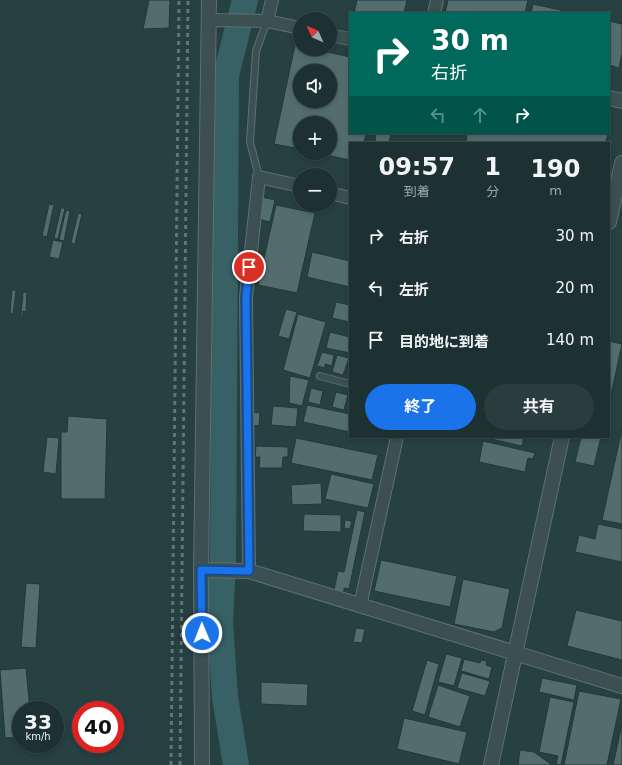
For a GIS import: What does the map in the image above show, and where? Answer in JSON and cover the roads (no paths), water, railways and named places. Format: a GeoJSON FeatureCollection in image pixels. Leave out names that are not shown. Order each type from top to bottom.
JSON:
{"type":"FeatureCollection","features":[{"type":"Feature","properties":{"kind":"street"},"geometry":{"type":"LineString","coordinates":[[202,765],[213,21],[208,0]]}},
{"type":"Feature","properties":{"kind":"street"},"geometry":{"type":"LineString","coordinates":[[267,21],[272,0]]}},
{"type":"Feature","properties":{"kind":"street"},"geometry":{"type":"LineString","coordinates":[[434,12],[437,0]]}},
{"type":"Feature","properties":{"kind":"street"},"geometry":{"type":"LineString","coordinates":[[213,21],[267,21],[293,27]]}},
{"type":"Feature","properties":{"kind":"street"},"geometry":{"type":"LineString","coordinates":[[337,36],[349,39]]}},
{"type":"Feature","properties":{"kind":"street"},"geometry":{"type":"LineString","coordinates":[[610,98],[622,101]]}},
{"type":"Feature","properties":{"kind":"street"},"geometry":{"type":"LineString","coordinates":[[610,217],[622,163]]}},
{"type":"Feature","properties":{"kind":"street"},"geometry":{"type":"LineString","coordinates":[[242,571],[246,297],[259,177],[293,184]]}},
{"type":"Feature","properties":{"kind":"street"},"geometry":{"type":"LineString","coordinates":[[337,195],[349,198]]}},
{"type":"Feature","properties":{"kind":"street"},"geometry":{"type":"LineString","coordinates":[[360,606],[397,438]]}},
{"type":"Feature","properties":{"kind":"street"},"geometry":{"type":"LineString","coordinates":[[491,765],[562,438]]}},
{"type":"Feature","properties":{"kind":"street"},"geometry":{"type":"LineString","coordinates":[[205,570],[242,571],[622,686]]}},
{"type":"Feature","properties":{"kind":"lane"},"geometry":{"type":"LineString","coordinates":[[259,177],[250,142],[256,51],[267,21]]}},
{"type":"Feature","properties":{"kind":"lane"},"geometry":{"type":"LineString","coordinates":[[320,376],[349,384]]}},
{"type":"Feature","properties":{"kind":"waterway"},"geometry":{"type":"LineString","coordinates":[[236,765],[225,697],[220,623],[223,561],[226,75],[245,0]]}},
{"type":"Feature","properties":{"kind":"railway"},"geometry":{"type":"LineString","coordinates":[[171,765],[179,0]]}},
{"type":"Feature","properties":{"kind":"railway"},"geometry":{"type":"LineString","coordinates":[[180,765],[188,0]]}}]}
